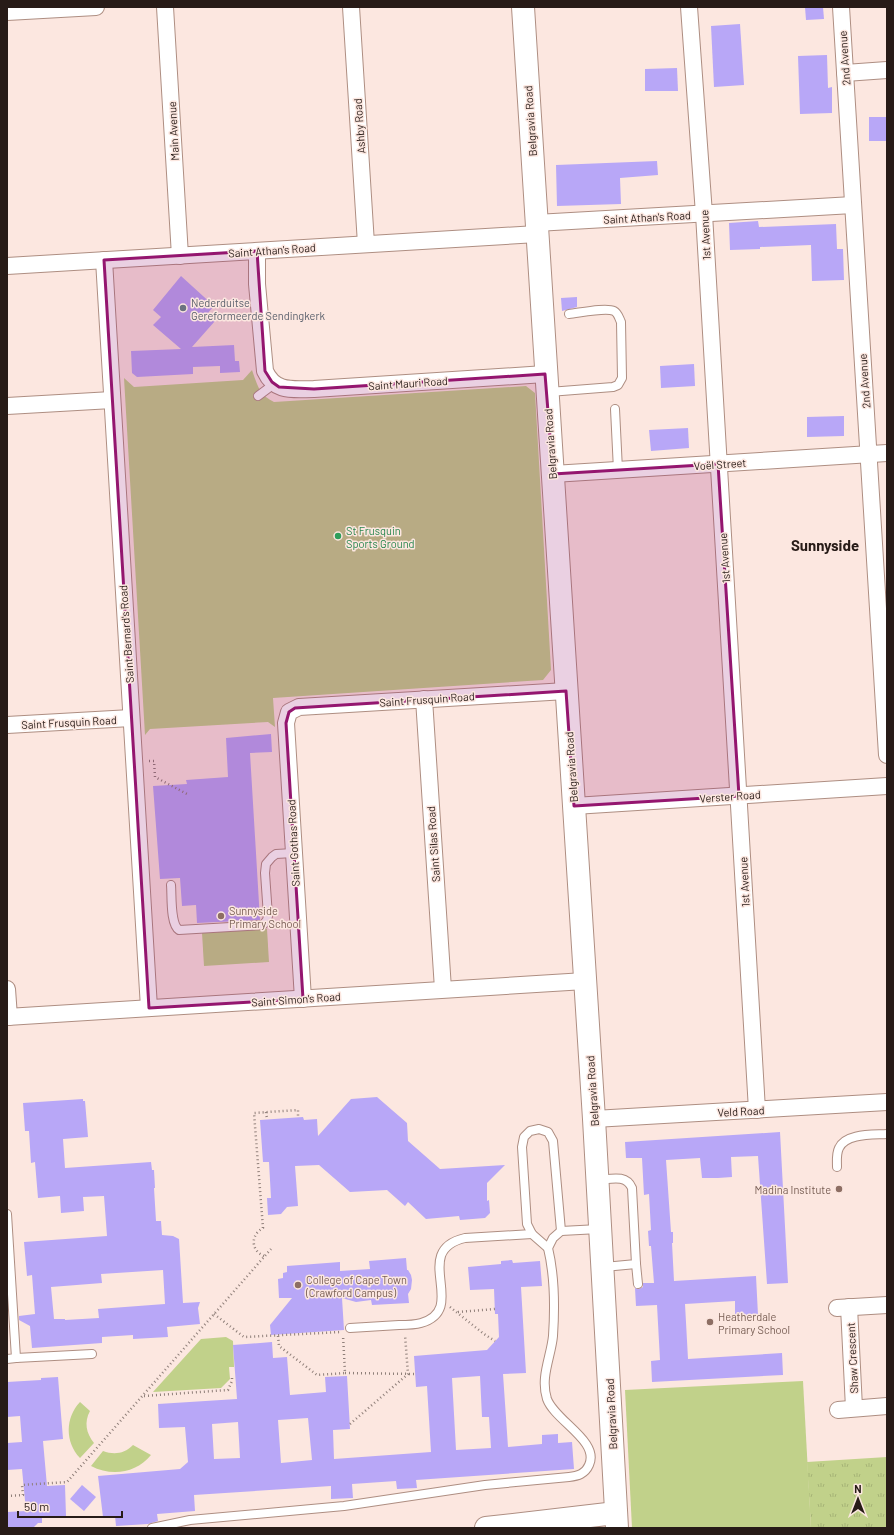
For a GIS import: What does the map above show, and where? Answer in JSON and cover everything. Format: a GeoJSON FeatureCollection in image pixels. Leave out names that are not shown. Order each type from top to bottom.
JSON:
{"type":"FeatureCollection","features":[{"type":"Feature","properties":{"kind":"street"},"geometry":{"type":"LineString","coordinates":[[7,12],[96,7]]}},
{"type":"Feature","properties":{"kind":"street","name":"Main Avenue"},"geometry":{"type":"LineString","coordinates":[[165,7],[180,256]]}},
{"type":"Feature","properties":{"kind":"street","name":"Ashby Road"},"geometry":{"type":"LineString","coordinates":[[351,7],[366,244]]}},
{"type":"Feature","properties":{"kind":"street","name":"Belgravia Road"},"geometry":{"type":"LineString","coordinates":[[523,7],[594,1119],[617,1520]]}},
{"type":"Feature","properties":{"kind":"street","name":"1st Avenue"},"geometry":{"type":"LineString","coordinates":[[690,7],[704,214],[757,1110]]}},
{"type":"Feature","properties":{"kind":"street","name":"2nd Avenue"},"geometry":{"type":"LineString","coordinates":[[841,7],[887,755]]}},
{"type":"Feature","properties":{"kind":"street"},"geometry":{"type":"LineString","coordinates":[[845,73],[887,70]]}},
{"type":"Feature","properties":{"kind":"street","name":"Saint Athan's Road"},"geometry":{"type":"LineString","coordinates":[[7,266],[366,244],[704,214],[853,205]]}},
{"type":"Feature","properties":{"kind":"street"},"geometry":{"type":"LineString","coordinates":[[256,251],[257,284],[265,371],[273,383]]}},
{"type":"Feature","properties":{"kind":"street","name":"Saint Bernard's Road"},"geometry":{"type":"LineString","coordinates":[[104,260],[149,1008]]}},
{"type":"Feature","properties":{"kind":"street","name":"Saint Mauri Road"},"geometry":{"type":"LineString","coordinates":[[273,383],[286,389],[546,383]]}},
{"type":"Feature","properties":{"kind":"street"},"geometry":{"type":"LineString","coordinates":[[7,406],[112,400]]}},
{"type":"Feature","properties":{"kind":"street","name":"Voël Street"},"geometry":{"type":"LineString","coordinates":[[553,474],[887,453]]}},
{"type":"Feature","properties":{"kind":"street","name":"Saint Frusquin Road"},"geometry":{"type":"LineString","coordinates":[[289,712],[299,707],[566,691]]}},
{"type":"Feature","properties":{"kind":"street","name":"Saint Silas Road"},"geometry":{"type":"LineString","coordinates":[[424,700],[443,989]]}},
{"type":"Feature","properties":{"kind":"street","name":"Saint Gothas Road"},"geometry":{"type":"LineString","coordinates":[[289,712],[286,723],[303,999]]}},
{"type":"Feature","properties":{"kind":"street","name":"Saint Frusquin Road"},"geometry":{"type":"LineString","coordinates":[[7,725],[132,718]]}},
{"type":"Feature","properties":{"kind":"street","name":"Verster Road"},"geometry":{"type":"LineString","coordinates":[[574,806],[887,786]]}},
{"type":"Feature","properties":{"kind":"street","name":"Saint Simon's Road"},"geometry":{"type":"LineString","coordinates":[[8,1017],[584,981]]}},
{"type":"Feature","properties":{"kind":"street"},"geometry":{"type":"LineString","coordinates":[[7,989],[8,1017]]}},
{"type":"Feature","properties":{"kind":"street","name":"Veld Road"},"geometry":{"type":"LineString","coordinates":[[594,1119],[887,1102]]}},
{"type":"Feature","properties":{"kind":"street","name":"Shaw Crescent"},"geometry":{"type":"LineString","coordinates":[[854,1408],[843,1308],[887,1305]]}},
{"type":"Feature","properties":{"kind":"street"},"geometry":{"type":"LineString","coordinates":[[838,1410],[887,1406]]}},
{"type":"Feature","properties":{"kind":"street"},"geometry":{"type":"LineString","coordinates":[[486,1528],[617,1520]]}},
{"type":"Feature","properties":{"kind":"lane"},"geometry":{"type":"LineString","coordinates":[[546,383],[613,387],[618,385],[622,378],[621,322],[615,312],[609,310],[570,314]]}},
{"type":"Feature","properties":{"kind":"lane"},"geometry":{"type":"LineString","coordinates":[[258,396],[273,383]]}},
{"type":"Feature","properties":{"kind":"lane"},"geometry":{"type":"LineString","coordinates":[[615,409],[618,470]]}},
{"type":"Feature","properties":{"kind":"lane"},"geometry":{"type":"LineString","coordinates":[[171,885],[173,922],[179,930],[263,925],[268,916],[265,873],[266,864],[276,854],[293,854]]}},
{"type":"Feature","properties":{"kind":"lane"},"geometry":{"type":"LineString","coordinates":[[152,1528],[190,1520],[344,1506],[485,1485],[578,1476],[586,1471],[590,1464],[591,1454],[586,1443],[556,1414],[547,1400],[544,1386],[545,1368],[552,1338],[555,1296],[552,1264],[548,1248],[532,1234],[527,1224],[522,1147],[524,1137],[530,1131],[539,1129],[548,1132],[554,1141],[561,1231]]}},
{"type":"Feature","properties":{"kind":"lane"},"geometry":{"type":"LineString","coordinates":[[837,1167],[839,1147],[844,1142],[863,1136],[887,1134]]}},
{"type":"Feature","properties":{"kind":"lane"},"geometry":{"type":"LineString","coordinates":[[597,1180],[622,1179],[630,1182],[632,1188],[638,1284]]}},
{"type":"Feature","properties":{"kind":"lane"},"geometry":{"type":"LineString","coordinates":[[7,1214],[16,1358]]}},
{"type":"Feature","properties":{"kind":"lane"},"geometry":{"type":"LineString","coordinates":[[548,1248],[554,1238],[561,1231],[600,1229]]}},
{"type":"Feature","properties":{"kind":"lane"},"geometry":{"type":"LineString","coordinates":[[346,1330],[420,1324],[436,1316],[442,1300],[440,1260],[442,1252],[449,1244],[456,1240],[466,1238],[532,1234]]}},
{"type":"Feature","properties":{"kind":"lane"},"geometry":{"type":"LineString","coordinates":[[602,1268],[636,1264]]}},
{"type":"Feature","properties":{"kind":"lane"},"geometry":{"type":"LineString","coordinates":[[7,1359],[92,1354]]}},
{"type":"Feature","properties":{"kind":"path"},"geometry":{"type":"LineString","coordinates":[[144,762],[154,761],[155,777],[187,794]]}},
{"type":"Feature","properties":{"kind":"path"},"geometry":{"type":"LineString","coordinates":[[264,1256],[257,1252],[253,1243],[256,1234],[263,1228],[254,1113],[298,1110],[298,1117]]}},
{"type":"Feature","properties":{"kind":"path"},"geometry":{"type":"LineString","coordinates":[[266,1112],[267,1119]]}},
{"type":"Feature","properties":{"kind":"path"},"geometry":{"type":"LineString","coordinates":[[7,1496],[23,1495],[22,1485],[67,1482],[144,1396],[271,1249]]}},
{"type":"Feature","properties":{"kind":"path"},"geometry":{"type":"LineString","coordinates":[[442,1300],[495,1341]]}},
{"type":"Feature","properties":{"kind":"path"},"geometry":{"type":"LineString","coordinates":[[458,1312],[495,1308]]}},
{"type":"Feature","properties":{"kind":"path"},"geometry":{"type":"LineString","coordinates":[[214,1314],[244,1338],[346,1330],[345,1373]]}},
{"type":"Feature","properties":{"kind":"path"},"geometry":{"type":"LineString","coordinates":[[405,1325],[408,1374]]}},
{"type":"Feature","properties":{"kind":"path"},"geometry":{"type":"LineString","coordinates":[[278,1336],[279,1346],[317,1375],[345,1373],[415,1374]]}},
{"type":"Feature","properties":{"kind":"path"},"geometry":{"type":"LineString","coordinates":[[350,1424],[408,1374]]}},
{"type":"Feature","properties":{"kind":"path"},"geometry":{"type":"LineString","coordinates":[[144,1396],[228,1390],[232,1381],[232,1376]]}},
{"type":"Feature","properties":{"kind":"highlighted area"},"geometry":{"type":"Polygon","coordinates":[[[257,251],[265,371],[272,382],[279,387],[314,389],[545,374],[553,474],[718,464],[739,796],[574,806],[566,691],[295,708],[289,712],[286,723],[303,999],[149,1008],[104,260],[257,251]]]}},
{"type":"Feature","properties":{"kind":"green space","name":"St Frusquin Sports Ground"},"geometry":{"type":"Polygon","coordinates":[[[252,370],[257,384],[262,392],[274,402],[526,386],[535,393],[551,670],[543,680],[273,698],[275,727],[268,722],[150,729],[145,735],[124,378],[134,387],[243,380],[252,370]]]}},
{"type":"Feature","properties":{"kind":"green space"},"geometry":{"type":"Polygon","coordinates":[[[267,929],[269,962],[204,966],[202,933],[267,929]]]}},
{"type":"Feature","properties":{"kind":"green space"},"geometry":{"type":"Polygon","coordinates":[[[226,1337],[233,1341],[234,1367],[229,1367],[230,1379],[221,1388],[153,1392],[201,1339],[226,1337]]]}},
{"type":"Feature","properties":{"kind":"green space"},"geometry":{"type":"Polygon","coordinates":[[[803,1381],[811,1528],[632,1528],[625,1390],[803,1381]]]}},
{"type":"Feature","properties":{"kind":"green space"},"geometry":{"type":"Polygon","coordinates":[[[80,1402],[90,1411],[87,1419],[87,1427],[89,1435],[94,1443],[80,1458],[75,1452],[69,1437],[69,1423],[75,1408],[80,1402]]]}},
{"type":"Feature","properties":{"kind":"green space"},"geometry":{"type":"Polygon","coordinates":[[[133,1445],[151,1455],[138,1466],[115,1472],[91,1466],[103,1451],[119,1453],[133,1445]]]}},
{"type":"Feature","properties":{"kind":"green space"},"geometry":{"type":"Polygon","coordinates":[[[887,1457],[887,1528],[811,1528],[807,1462],[887,1457]]]}},
{"type":"Feature","properties":{"kind":"building"},"geometry":{"type":"Polygon","coordinates":[[[805,7],[823,7],[824,19],[806,20],[805,7]]]}},
{"type":"Feature","properties":{"kind":"building"},"geometry":{"type":"Polygon","coordinates":[[[740,24],[744,85],[714,87],[711,26],[740,24]]]}},
{"type":"Feature","properties":{"kind":"building"},"geometry":{"type":"Polygon","coordinates":[[[827,55],[828,88],[832,87],[832,113],[800,114],[798,56],[827,55]]]}},
{"type":"Feature","properties":{"kind":"building"},"geometry":{"type":"Polygon","coordinates":[[[677,68],[678,91],[645,91],[645,69],[677,68]]]}},
{"type":"Feature","properties":{"kind":"building"},"geometry":{"type":"Polygon","coordinates":[[[869,117],[887,117],[887,141],[869,141],[869,117]]]}},
{"type":"Feature","properties":{"kind":"building"},"geometry":{"type":"Polygon","coordinates":[[[657,161],[658,175],[620,178],[621,204],[557,206],[556,165],[657,161]]]}},
{"type":"Feature","properties":{"kind":"building"},"geometry":{"type":"Polygon","coordinates":[[[758,221],[759,227],[836,224],[837,249],[843,249],[844,280],[812,281],[811,245],[730,250],[729,223],[758,221]]]}},
{"type":"Feature","properties":{"kind":"building"},"geometry":{"type":"Polygon","coordinates":[[[181,276],[214,306],[207,314],[215,321],[192,347],[234,345],[235,361],[239,361],[240,372],[220,373],[220,366],[193,367],[193,374],[137,377],[132,373],[131,351],[181,349],[153,325],[161,317],[153,310],[181,276]]]}},
{"type":"Feature","properties":{"kind":"building"},"geometry":{"type":"Polygon","coordinates":[[[577,297],[577,307],[562,311],[561,298],[577,297]]]}},
{"type":"Feature","properties":{"kind":"building"},"geometry":{"type":"Polygon","coordinates":[[[694,364],[695,386],[661,388],[660,366],[694,364]]]}},
{"type":"Feature","properties":{"kind":"building"},"geometry":{"type":"Polygon","coordinates":[[[844,416],[844,436],[807,437],[807,417],[844,416]]]}},
{"type":"Feature","properties":{"kind":"building"},"geometry":{"type":"Polygon","coordinates":[[[688,428],[689,448],[651,451],[649,430],[688,428]]]}},
{"type":"Feature","properties":{"kind":"building"},"geometry":{"type":"Polygon","coordinates":[[[271,734],[272,752],[250,753],[260,920],[197,923],[196,905],[182,906],[180,878],[160,879],[153,786],[187,784],[186,780],[228,777],[226,738],[271,734]]]}},
{"type":"Feature","properties":{"kind":"building"},"geometry":{"type":"Polygon","coordinates":[[[377,1097],[407,1123],[408,1141],[440,1169],[505,1165],[487,1183],[487,1201],[489,1200],[490,1213],[485,1218],[460,1220],[459,1216],[426,1219],[408,1202],[405,1206],[387,1190],[350,1192],[319,1165],[295,1166],[298,1206],[287,1207],[281,1214],[268,1215],[267,1198],[271,1198],[269,1162],[263,1162],[260,1120],[303,1117],[304,1120],[317,1119],[318,1136],[351,1099],[377,1097]]]}},
{"type":"Feature","properties":{"kind":"building"},"geometry":{"type":"Polygon","coordinates":[[[83,1099],[83,1101],[85,1101],[88,1137],[63,1139],[65,1168],[151,1162],[152,1170],[154,1170],[156,1221],[161,1221],[162,1235],[173,1236],[179,1239],[183,1303],[200,1302],[198,1308],[200,1324],[167,1327],[168,1337],[133,1339],[133,1335],[102,1337],[102,1343],[32,1348],[30,1326],[19,1320],[19,1316],[35,1314],[32,1275],[27,1276],[24,1242],[107,1236],[104,1196],[83,1197],[84,1211],[61,1213],[60,1196],[38,1198],[35,1162],[31,1163],[29,1131],[25,1131],[23,1103],[83,1099]],[[163,1270],[101,1274],[102,1283],[51,1287],[54,1319],[65,1320],[99,1318],[98,1309],[165,1304],[163,1270]]]}},
{"type":"Feature","properties":{"kind":"building"},"geometry":{"type":"Polygon","coordinates":[[[780,1132],[788,1283],[767,1284],[758,1156],[731,1157],[732,1177],[718,1178],[702,1178],[700,1158],[666,1160],[671,1232],[673,1232],[672,1243],[674,1281],[756,1276],[758,1315],[735,1316],[735,1301],[685,1304],[688,1359],[782,1353],[783,1375],[652,1382],[651,1361],[660,1360],[657,1305],[636,1306],[635,1288],[639,1289],[643,1287],[643,1283],[654,1283],[651,1246],[649,1246],[648,1231],[651,1230],[649,1194],[644,1195],[642,1158],[626,1158],[625,1142],[780,1132]]]}},
{"type":"Feature","properties":{"kind":"building"},"geometry":{"type":"Polygon","coordinates":[[[406,1258],[407,1270],[411,1275],[412,1280],[411,1289],[408,1294],[409,1303],[372,1305],[371,1300],[356,1302],[342,1298],[344,1330],[271,1335],[270,1325],[292,1298],[279,1298],[278,1279],[283,1278],[283,1273],[287,1272],[287,1266],[340,1262],[340,1271],[370,1269],[369,1261],[406,1258]]]}},
{"type":"Feature","properties":{"kind":"building"},"geometry":{"type":"Polygon","coordinates":[[[512,1260],[513,1263],[540,1261],[542,1286],[521,1287],[526,1373],[503,1374],[508,1447],[542,1444],[542,1435],[558,1434],[558,1443],[572,1442],[574,1469],[416,1480],[417,1488],[397,1489],[396,1481],[352,1484],[353,1498],[331,1499],[331,1486],[194,1495],[195,1511],[157,1514],[158,1521],[148,1524],[116,1526],[115,1516],[103,1517],[98,1476],[180,1469],[188,1462],[185,1427],[159,1428],[158,1404],[237,1399],[233,1345],[272,1342],[273,1358],[287,1357],[290,1395],[326,1392],[325,1377],[347,1376],[350,1429],[333,1430],[334,1459],[431,1452],[427,1386],[416,1387],[414,1356],[487,1350],[499,1337],[498,1314],[495,1314],[494,1289],[470,1290],[468,1267],[501,1264],[501,1261],[512,1260]],[[480,1376],[452,1378],[456,1450],[491,1448],[489,1417],[482,1417],[480,1376]],[[308,1418],[278,1420],[281,1463],[312,1460],[308,1418]],[[238,1422],[212,1424],[214,1459],[240,1458],[238,1422]]]}},
{"type":"Feature","properties":{"kind":"building"},"geometry":{"type":"Polygon","coordinates":[[[58,1377],[63,1439],[43,1441],[47,1486],[65,1485],[66,1516],[42,1517],[42,1523],[38,1523],[33,1528],[7,1528],[7,1512],[26,1511],[22,1469],[7,1470],[7,1443],[22,1442],[20,1416],[7,1417],[7,1382],[41,1380],[41,1378],[58,1377]]]}},
{"type":"Feature","properties":{"kind":"building"},"geometry":{"type":"Polygon","coordinates":[[[82,1485],[96,1497],[84,1511],[70,1499],[82,1485]]]}},
{"type":"Feature","properties":{"kind":"place","name":"Nederduitse Gereformeerde Sendingkerk"},"geometry":{"type":"Point","coordinates":[183,308]}},
{"type":"Feature","properties":{"kind":"place","name":"St Frusquin Sports Ground"},"geometry":{"type":"Point","coordinates":[338,536]}},
{"type":"Feature","properties":{"kind":"place","name":"Sunnyside Primary School"},"geometry":{"type":"Point","coordinates":[221,916]}},
{"type":"Feature","properties":{"kind":"place","name":"Madina Institute"},"geometry":{"type":"Point","coordinates":[839,1189]}},
{"type":"Feature","properties":{"kind":"place","name":"College of Cape Town (Crawford Campus)"},"geometry":{"type":"Point","coordinates":[298,1285]}},
{"type":"Feature","properties":{"kind":"place","name":"Heatherdale Primary School"},"geometry":{"type":"Point","coordinates":[710,1322]}},
{"type":"Feature","properties":{"kind":"district","name":"Sunnyside"},"geometry":{"type":"Point","coordinates":[825,545]}}]}
